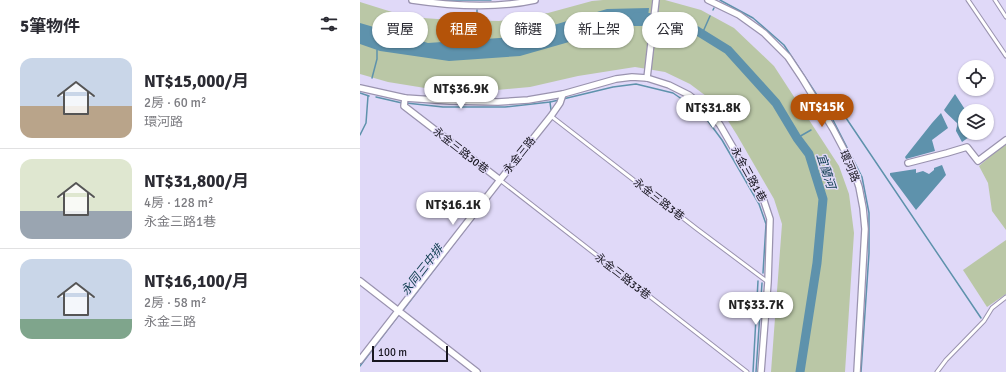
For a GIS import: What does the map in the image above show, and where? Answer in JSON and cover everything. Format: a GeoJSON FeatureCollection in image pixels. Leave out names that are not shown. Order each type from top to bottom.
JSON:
{"type":"FeatureCollection","features":[{"type":"Feature","properties":{"kind":"street"},"geometry":{"type":"LineString","coordinates":[[412,0],[485,6],[535,0]]}},
{"type":"Feature","properties":{"kind":"street"},"geometry":{"type":"LineString","coordinates":[[647,78],[656,0]]}},
{"type":"Feature","properties":{"kind":"street","name":"環河路"},"geometry":{"type":"LineString","coordinates":[[709,0],[739,15],[764,34],[788,57],[833,129],[851,163],[859,187],[865,229],[856,372]]}},
{"type":"Feature","properties":{"kind":"street","name":"永金三路1巷"},"geometry":{"type":"LineString","coordinates":[[360,88],[405,98],[498,102],[528,100],[563,94],[616,79],[632,77],[647,78],[669,85],[689,95],[711,113],[726,134],[764,201],[770,219],[768,282],[761,372]]}},
{"type":"Feature","properties":{"kind":"street","name":"永金三路"},"geometry":{"type":"LineString","coordinates":[[360,360],[551,116],[563,94]]}},
{"type":"Feature","properties":{"kind":"street","name":"永金三路30巷"},"geometry":{"type":"LineString","coordinates":[[405,98],[404,106],[500,180]]}},
{"type":"Feature","properties":{"kind":"street"},"geometry":{"type":"LineString","coordinates":[[908,163],[967,147],[978,162],[1006,140]]}},
{"type":"Feature","properties":{"kind":"street"},"geometry":{"type":"LineString","coordinates":[[360,281],[477,372]]}},
{"type":"Feature","properties":{"kind":"lane"},"geometry":{"type":"LineString","coordinates":[[968,0],[1006,56]]}},
{"type":"Feature","properties":{"kind":"lane"},"geometry":{"type":"LineString","coordinates":[[995,0],[1006,17]]}},
{"type":"Feature","properties":{"kind":"lane","name":"永金三路3巷"},"geometry":{"type":"LineString","coordinates":[[551,116],[768,282]]}},
{"type":"Feature","properties":{"kind":"lane","name":"永金三路33巷"},"geometry":{"type":"LineString","coordinates":[[500,180],[747,372]]}},
{"type":"Feature","properties":{"kind":"lane"},"geometry":{"type":"LineString","coordinates":[[937,372],[946,360],[984,321],[992,308],[1006,297]]}},
{"type":"Feature","properties":{"kind":"green space"},"geometry":{"type":"Polygon","coordinates":[[[665,0],[701,10],[734,28],[774,66],[839,166],[849,194],[854,233],[845,372],[771,372],[782,224],[774,199],[718,105],[690,84],[665,72],[635,67],[578,76],[530,87],[487,91],[425,88],[388,82],[360,74],[360,2],[392,12],[372,12],[372,48],[428,48],[428,18],[436,19],[436,48],[492,48],[492,21],[500,21],[500,48],[556,48],[556,12],[552,12],[592,1],[665,0]]]}},
{"type":"Feature","properties":{"kind":"green space"},"geometry":{"type":"Polygon","coordinates":[[[1006,143],[1006,230],[992,211],[988,183],[979,166],[1006,143]]]}},
{"type":"Feature","properties":{"kind":"green space"},"geometry":{"type":"Polygon","coordinates":[[[1006,240],[1006,294],[987,307],[963,270],[1006,240]]]}},
{"type":"Feature","properties":{"kind":"water"},"geometry":{"type":"Polygon","coordinates":[[[649,8],[649,12],[642,12],[642,26],[634,26],[634,12],[597,12],[607,9],[649,8]]]}},
{"type":"Feature","properties":{"kind":"water"},"geometry":{"type":"Polygon","coordinates":[[[564,22],[564,43],[556,46],[556,24],[564,22]]]}},
{"type":"Feature","properties":{"kind":"water"},"geometry":{"type":"Polygon","coordinates":[[[360,23],[372,27],[372,48],[428,48],[428,43],[436,42],[436,48],[492,48],[492,39],[500,38],[500,48],[548,48],[520,56],[449,61],[380,51],[360,44],[360,23]]]}},
{"type":"Feature","properties":{"kind":"water"},"geometry":{"type":"Polygon","coordinates":[[[955,94],[961,104],[958,104],[958,135],[956,131],[957,123],[944,110],[955,94]]]}},
{"type":"Feature","properties":{"kind":"water"},"geometry":{"type":"Polygon","coordinates":[[[941,113],[948,128],[932,140],[935,151],[906,159],[905,157],[941,113]]]}},
{"type":"Feature","properties":{"kind":"water"},"geometry":{"type":"Polygon","coordinates":[[[942,165],[946,175],[916,210],[890,175],[890,173],[916,169],[916,173],[923,171],[929,174],[934,170],[934,168],[942,165]]]}},
{"type":"Feature","properties":{"kind":"waterway"},"geometry":{"type":"LineString","coordinates":[[443,0],[491,0]]}},
{"type":"Feature","properties":{"kind":"waterway"},"geometry":{"type":"LineString","coordinates":[[720,0],[753,18],[784,45],[832,118],[862,177],[869,213],[869,253],[861,372]]}},
{"type":"Feature","properties":{"kind":"waterway"},"geometry":{"type":"LineString","coordinates":[[702,34],[710,16]]}},
{"type":"Feature","properties":{"kind":"waterway","name":"宜蘭河"},"geometry":{"type":"LineString","coordinates":[[636,17],[660,18],[686,24],[728,50],[776,103],[797,138],[809,154],[823,199],[817,263],[800,372]]}},
{"type":"Feature","properties":{"kind":"waterway"},"geometry":{"type":"LineString","coordinates":[[372,78],[377,59],[377,50]]}},
{"type":"Feature","properties":{"kind":"waterway"},"geometry":{"type":"LineString","coordinates":[[563,99],[613,87],[636,84],[673,93],[702,113],[722,140],[759,204],[766,224],[763,273]]}},
{"type":"Feature","properties":{"kind":"waterway"},"geometry":{"type":"LineString","coordinates":[[360,93],[369,96]]}},
{"type":"Feature","properties":{"kind":"waterway"},"geometry":{"type":"LineString","coordinates":[[360,135],[366,123],[368,96]]}},
{"type":"Feature","properties":{"kind":"waterway"},"geometry":{"type":"LineString","coordinates":[[376,97],[402,103]]}},
{"type":"Feature","properties":{"kind":"waterway"},"geometry":{"type":"LineString","coordinates":[[406,103],[443,107],[505,107],[559,100]]}},
{"type":"Feature","properties":{"kind":"waterway","name":"永同三中排"},"geometry":{"type":"LineString","coordinates":[[550,102],[551,110]]}},
{"type":"Feature","properties":{"kind":"waterway"},"geometry":{"type":"LineString","coordinates":[[832,117],[842,112],[981,318]]}},
{"type":"Feature","properties":{"kind":"waterway"},"geometry":{"type":"LineString","coordinates":[[797,138],[811,130]]}},
{"type":"Feature","properties":{"kind":"waterway","name":"永同三中排"},"geometry":{"type":"LineString","coordinates":[[504,179],[540,134]]}},
{"type":"Feature","properties":{"kind":"waterway","name":"永同三中排"},"geometry":{"type":"LineString","coordinates":[[404,309],[499,185]]}},
{"type":"Feature","properties":{"kind":"waterway"},"geometry":{"type":"LineString","coordinates":[[753,372],[758,281]]}},
{"type":"Feature","properties":{"kind":"waterway"},"geometry":{"type":"LineString","coordinates":[[756,372],[762,283]]}},
{"type":"Feature","properties":{"kind":"waterway","name":"永同三中排"},"geometry":{"type":"LineString","coordinates":[[360,366],[398,316]]}}]}
